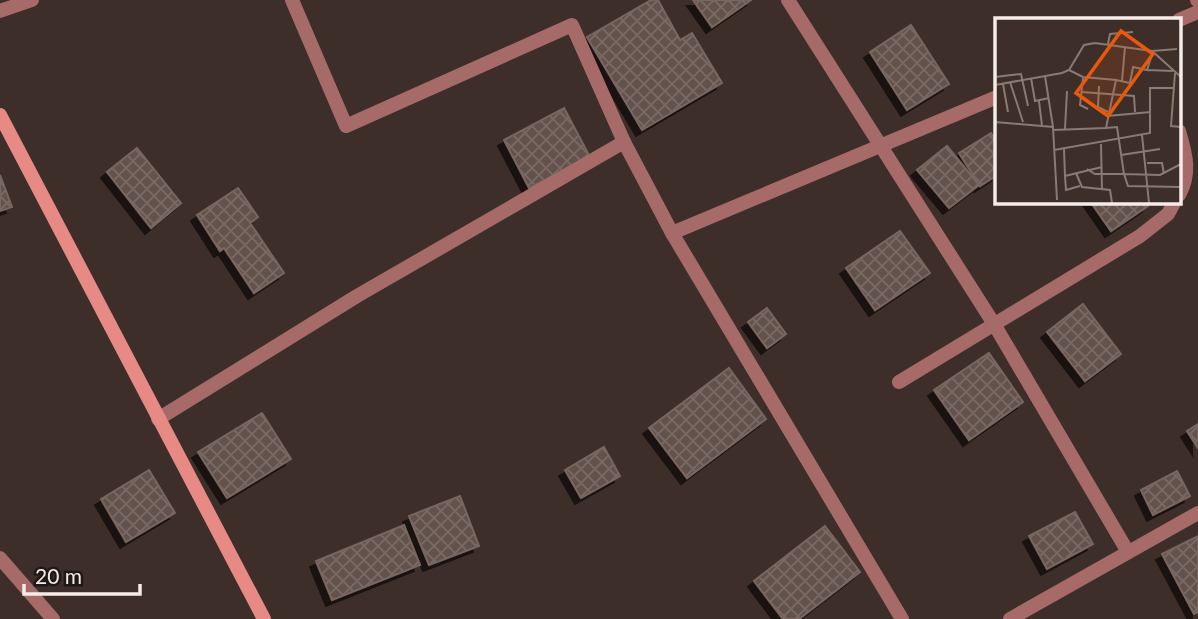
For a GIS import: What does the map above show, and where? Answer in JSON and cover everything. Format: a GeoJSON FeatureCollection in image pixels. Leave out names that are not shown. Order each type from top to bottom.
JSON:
{"type":"FeatureCollection","features":[{"type":"Feature","properties":{"kind":"street"},"geometry":{"type":"LineString","coordinates":[[0,11],[32,0]]}},
{"type":"Feature","properties":{"kind":"street"},"geometry":{"type":"LineString","coordinates":[[292,0],[346,126],[572,25],[624,142],[672,233],[902,619]]}},
{"type":"Feature","properties":{"kind":"street"},"geometry":{"type":"LineString","coordinates":[[788,0],[994,324],[1128,552]]}},
{"type":"Feature","properties":{"kind":"street"},"geometry":{"type":"LineString","coordinates":[[1180,20],[1198,12]]}},
{"type":"Feature","properties":{"kind":"street"},"geometry":{"type":"LineString","coordinates":[[672,233],[995,98]]}},
{"type":"Feature","properties":{"kind":"street"},"geometry":{"type":"LineString","coordinates":[[0,115],[264,619]]}},
{"type":"Feature","properties":{"kind":"street"},"geometry":{"type":"LineString","coordinates":[[1180,135],[1187,160],[1184,186],[1180,193]]}},
{"type":"Feature","properties":{"kind":"street"},"geometry":{"type":"LineString","coordinates":[[158,419],[358,296],[624,142]]}},
{"type":"Feature","properties":{"kind":"street"},"geometry":{"type":"LineString","coordinates":[[899,382],[1140,236],[1168,214],[1174,203]]}},
{"type":"Feature","properties":{"kind":"street"},"geometry":{"type":"LineString","coordinates":[[1010,619],[1198,513]]}},
{"type":"Feature","properties":{"kind":"street"},"geometry":{"type":"LineString","coordinates":[[0,558],[53,619]]}},
{"type":"Feature","properties":{"kind":"building"},"geometry":{"type":"Polygon","coordinates":[[[651,0],[658,0],[680,40],[692,33],[722,83],[642,130],[587,37],[651,0]]]}},
{"type":"Feature","properties":{"kind":"building"},"geometry":{"type":"Polygon","coordinates":[[[693,0],[751,0],[712,27],[693,0]]]}},
{"type":"Feature","properties":{"kind":"building"},"geometry":{"type":"Polygon","coordinates":[[[911,25],[949,84],[907,110],[870,52],[911,25]]]}},
{"type":"Feature","properties":{"kind":"building"},"geometry":{"type":"Polygon","coordinates":[[[564,108],[590,157],[529,188],[504,140],[564,108]]]}},
{"type":"Feature","properties":{"kind":"building"},"geometry":{"type":"Polygon","coordinates":[[[991,133],[995,139],[995,176],[980,186],[959,153],[991,133]]]}},
{"type":"Feature","properties":{"kind":"building"},"geometry":{"type":"Polygon","coordinates":[[[947,146],[979,185],[949,208],[917,170],[947,146]]]}},
{"type":"Feature","properties":{"kind":"building"},"geometry":{"type":"Polygon","coordinates":[[[137,148],[181,203],[151,228],[107,172],[137,148]]]}},
{"type":"Feature","properties":{"kind":"building"},"geometry":{"type":"Polygon","coordinates":[[[0,175],[12,207],[0,211],[0,175]]]}},
{"type":"Feature","properties":{"kind":"building"},"geometry":{"type":"Polygon","coordinates":[[[238,188],[258,217],[250,223],[284,273],[254,293],[224,248],[220,251],[197,215],[238,188]]]}},
{"type":"Feature","properties":{"kind":"building"},"geometry":{"type":"Polygon","coordinates":[[[1091,203],[1146,203],[1148,206],[1111,231],[1091,203]]]}},
{"type":"Feature","properties":{"kind":"building"},"geometry":{"type":"Polygon","coordinates":[[[900,231],[930,273],[875,310],[846,268],[900,231]]]}},
{"type":"Feature","properties":{"kind":"building"},"geometry":{"type":"Polygon","coordinates":[[[1083,304],[1121,354],[1085,381],[1047,332],[1083,304]]]}},
{"type":"Feature","properties":{"kind":"building"},"geometry":{"type":"Polygon","coordinates":[[[767,308],[786,334],[767,348],[748,322],[767,308]]]}},
{"type":"Feature","properties":{"kind":"building"},"geometry":{"type":"Polygon","coordinates":[[[989,353],[1023,402],[969,440],[934,390],[989,353]]]}},
{"type":"Feature","properties":{"kind":"building"},"geometry":{"type":"Polygon","coordinates":[[[729,368],[766,419],[687,478],[649,428],[729,368]]]}},
{"type":"Feature","properties":{"kind":"building"},"geometry":{"type":"Polygon","coordinates":[[[262,413],[291,459],[227,498],[198,452],[262,413]]]}},
{"type":"Feature","properties":{"kind":"building"},"geometry":{"type":"Polygon","coordinates":[[[1198,424],[1198,448],[1187,431],[1198,424]]]}},
{"type":"Feature","properties":{"kind":"building"},"geometry":{"type":"Polygon","coordinates":[[[604,447],[620,476],[581,498],[565,470],[604,447]]]}},
{"type":"Feature","properties":{"kind":"building"},"geometry":{"type":"Polygon","coordinates":[[[149,470],[175,513],[126,542],[101,499],[149,470]]]}},
{"type":"Feature","properties":{"kind":"building"},"geometry":{"type":"Polygon","coordinates":[[[1177,471],[1190,496],[1153,515],[1141,490],[1177,471]]]}},
{"type":"Feature","properties":{"kind":"building"},"geometry":{"type":"Polygon","coordinates":[[[460,496],[479,546],[429,565],[409,516],[460,496]]]}},
{"type":"Feature","properties":{"kind":"building"},"geometry":{"type":"Polygon","coordinates":[[[1075,512],[1093,544],[1047,569],[1029,536],[1075,512]]]}},
{"type":"Feature","properties":{"kind":"building"},"geometry":{"type":"Polygon","coordinates":[[[404,525],[420,565],[332,600],[316,561],[404,525]]]}},
{"type":"Feature","properties":{"kind":"building"},"geometry":{"type":"Polygon","coordinates":[[[825,526],[860,572],[799,619],[783,619],[754,581],[825,526]]]}},
{"type":"Feature","properties":{"kind":"building"},"geometry":{"type":"Polygon","coordinates":[[[1198,536],[1198,612],[1194,614],[1162,554],[1198,536]]]}}]}
